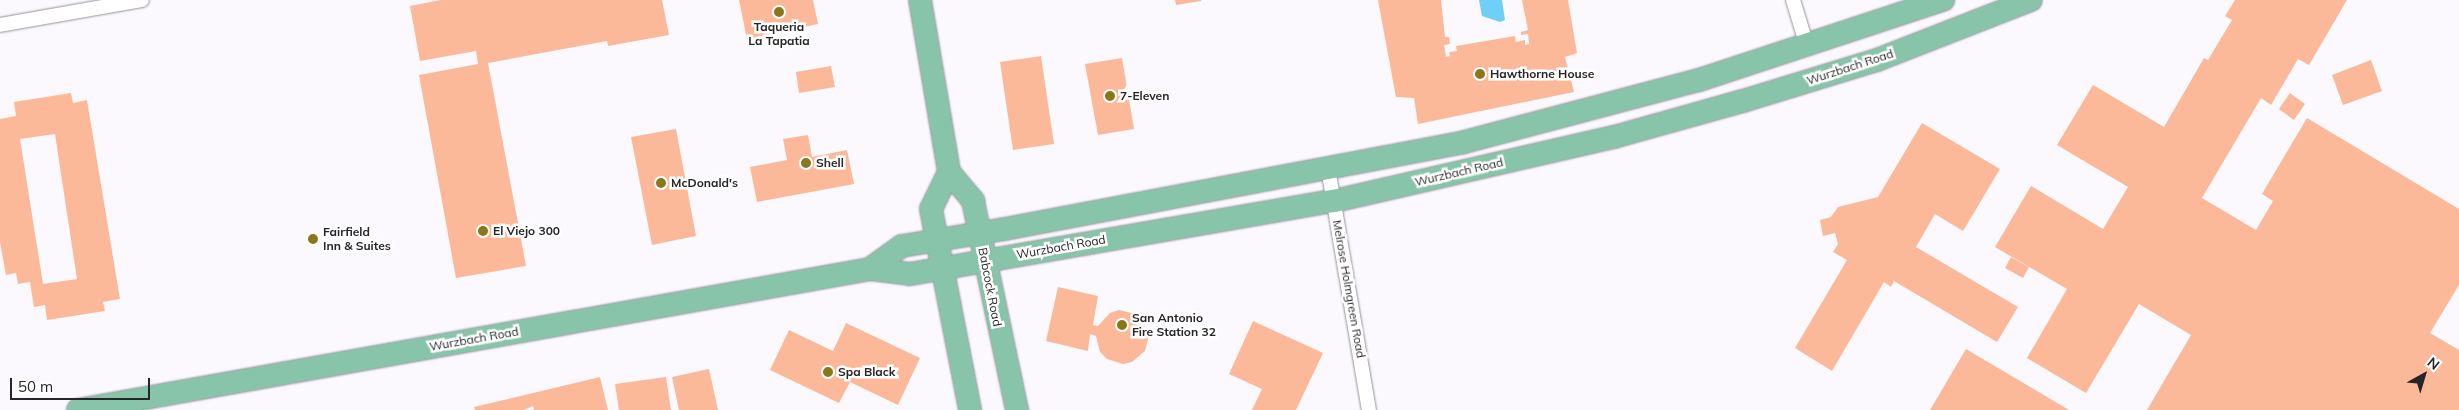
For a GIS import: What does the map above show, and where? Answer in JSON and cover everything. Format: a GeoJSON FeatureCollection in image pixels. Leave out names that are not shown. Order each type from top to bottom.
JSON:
{"type":"FeatureCollection","features":[{"type":"Feature","properties":{"kind":"main road"},"geometry":{"type":"LineString","coordinates":[[920,0],[949,172],[931,209],[970,410]]}},
{"type":"Feature","properties":{"kind":"main road","name":"Wurzbach Road"},"geometry":{"type":"LineString","coordinates":[[870,269],[902,246],[1464,142],[1591,110],[1807,46],[1943,0]]}},
{"type":"Feature","properties":{"kind":"main road","name":"Wurzbach Road"},"geometry":{"type":"LineString","coordinates":[[78,410],[870,269],[910,274],[1334,201],[1614,137],[1744,101],[1877,60],[2031,0]]}},
{"type":"Feature","properties":{"kind":"main road","name":"Babcock Road"},"geometry":{"type":"LineString","coordinates":[[949,172],[973,201],[1016,410]]}},
{"type":"Feature","properties":{"kind":"street"},"geometry":{"type":"LineString","coordinates":[[0,25],[142,0]]}},
{"type":"Feature","properties":{"kind":"street"},"geometry":{"type":"LineString","coordinates":[[1794,0],[1807,46]]}},
{"type":"Feature","properties":{"kind":"street","name":"Melrose Holmgreen Road"},"geometry":{"type":"LineString","coordinates":[[1328,168],[1370,410]]}},
{"type":"Feature","properties":{"kind":"water"},"geometry":{"type":"Polygon","coordinates":[[[1479,0],[1502,0],[1505,20],[1500,22],[1482,16],[1479,0]]]}},
{"type":"Feature","properties":{"kind":"building"},"geometry":{"type":"Polygon","coordinates":[[[441,0],[662,0],[669,35],[608,46],[607,41],[488,63],[526,266],[456,278],[419,75],[478,64],[476,51],[420,61],[410,6],[441,0]]]}},
{"type":"Feature","properties":{"kind":"building","name":"Taqueria La Tapatia"},"geometry":{"type":"Polygon","coordinates":[[[739,0],[813,0],[818,24],[747,39],[739,0]]]}},
{"type":"Feature","properties":{"kind":"building"},"geometry":{"type":"Polygon","coordinates":[[[1175,0],[1201,0],[1201,1],[1176,5],[1175,0]]]}},
{"type":"Feature","properties":{"kind":"building","name":"Hawthorne House"},"geometry":{"type":"Polygon","coordinates":[[[1378,0],[1441,0],[1445,37],[1449,37],[1450,44],[1444,45],[1446,57],[1450,56],[1449,52],[1457,51],[1456,46],[1515,36],[1516,42],[1525,40],[1525,45],[1529,44],[1528,34],[1521,35],[1521,32],[1528,30],[1522,0],[1568,0],[1577,53],[1565,57],[1574,92],[1418,124],[1414,98],[1396,97],[1378,0]]]}},
{"type":"Feature","properties":{"kind":"building"},"geometry":{"type":"Polygon","coordinates":[[[2235,0],[2347,0],[2309,65],[2298,59],[2271,105],[2261,98],[2202,198],[2256,230],[2273,201],[2262,194],[2307,118],[2459,209],[2459,285],[2430,333],[2459,350],[2459,410],[2147,410],[2191,335],[2139,304],[2086,393],[2027,358],[2067,289],[1995,247],[2031,186],[2103,229],[2128,187],[2057,145],[2093,85],[2164,127],[2204,58],[2208,60],[2232,20],[2225,16],[2235,0]]]}},
{"type":"Feature","properties":{"kind":"building"},"geometry":{"type":"Polygon","coordinates":[[[1041,56],[1054,144],[1013,150],[1000,62],[1041,56]]]}},
{"type":"Feature","properties":{"kind":"building","name":"7-Eleven"},"geometry":{"type":"Polygon","coordinates":[[[1122,58],[1134,129],[1098,135],[1085,64],[1122,58]]]}},
{"type":"Feature","properties":{"kind":"building"},"geometry":{"type":"Polygon","coordinates":[[[2371,60],[2382,91],[2343,105],[2332,75],[2371,60]]]}},
{"type":"Feature","properties":{"kind":"building"},"geometry":{"type":"Polygon","coordinates":[[[831,66],[835,87],[799,93],[796,72],[831,66]]]}},
{"type":"Feature","properties":{"kind":"building"},"geometry":{"type":"Polygon","coordinates":[[[71,93],[73,103],[87,100],[120,299],[103,302],[105,311],[47,320],[45,305],[34,307],[30,282],[18,284],[16,273],[6,275],[0,242],[0,119],[16,116],[14,102],[71,93]],[[55,134],[20,139],[43,284],[77,279],[55,134]]]}},
{"type":"Feature","properties":{"kind":"building"},"geometry":{"type":"Polygon","coordinates":[[[2290,93],[2305,104],[2294,120],[2279,109],[2290,93]]]}},
{"type":"Feature","properties":{"kind":"building"},"geometry":{"type":"Polygon","coordinates":[[[1922,123],[2000,169],[1963,231],[1935,214],[1916,247],[2018,307],[1997,342],[1894,281],[1891,287],[1884,282],[1832,371],[1795,348],[1847,260],[1833,252],[1838,244],[1835,233],[1823,236],[1820,220],[1831,217],[1838,207],[1878,197],[1922,123]]]}},
{"type":"Feature","properties":{"kind":"building"},"geometry":{"type":"Polygon","coordinates":[[[676,129],[696,236],[652,245],[631,137],[676,129]]]}},
{"type":"Feature","properties":{"kind":"building"},"geometry":{"type":"Polygon","coordinates":[[[808,135],[812,157],[847,150],[854,184],[757,202],[750,167],[787,160],[783,139],[808,135]]]}},
{"type":"Feature","properties":{"kind":"building"},"geometry":{"type":"Polygon","coordinates":[[[2011,257],[2029,267],[2023,278],[2005,268],[2011,257]]]}},
{"type":"Feature","properties":{"kind":"building","name":"San Antonio Fire Station 32"},"geometry":{"type":"Polygon","coordinates":[[[1058,287],[1098,296],[1093,325],[1098,326],[1110,313],[1119,310],[1136,314],[1149,335],[1145,351],[1132,362],[1123,364],[1107,359],[1100,352],[1096,336],[1090,334],[1088,351],[1046,341],[1058,287]]]}},
{"type":"Feature","properties":{"kind":"building"},"geometry":{"type":"Polygon","coordinates":[[[1253,321],[1323,353],[1296,410],[1252,410],[1262,389],[1229,374],[1253,321]]]}},
{"type":"Feature","properties":{"kind":"building"},"geometry":{"type":"Polygon","coordinates":[[[846,323],[920,358],[898,405],[850,382],[839,403],[770,370],[789,330],[833,351],[846,323]]]}},
{"type":"Feature","properties":{"kind":"building"},"geometry":{"type":"Polygon","coordinates":[[[1966,349],[2069,410],[1930,410],[1966,349]]]}},
{"type":"Feature","properties":{"kind":"building"},"geometry":{"type":"Polygon","coordinates":[[[709,369],[718,410],[679,410],[672,377],[709,369]]]}},
{"type":"Feature","properties":{"kind":"building"},"geometry":{"type":"Polygon","coordinates":[[[600,377],[608,410],[534,410],[533,406],[524,410],[475,410],[474,407],[600,377]]]}},
{"type":"Feature","properties":{"kind":"building"},"geometry":{"type":"Polygon","coordinates":[[[666,377],[671,410],[619,410],[615,384],[666,377]]]}},
{"type":"Feature","properties":{"kind":"place","name":"Taqueria La Tapatia"},"geometry":{"type":"Point","coordinates":[779,12]}},
{"type":"Feature","properties":{"kind":"place","name":"Hawthorne House"},"geometry":{"type":"Point","coordinates":[1480,74]}},
{"type":"Feature","properties":{"kind":"place","name":"7-Eleven"},"geometry":{"type":"Point","coordinates":[1110,96]}},
{"type":"Feature","properties":{"kind":"place","name":"Shell"},"geometry":{"type":"Point","coordinates":[806,163]}},
{"type":"Feature","properties":{"kind":"place","name":"McDonald's"},"geometry":{"type":"Point","coordinates":[661,183]}},
{"type":"Feature","properties":{"kind":"place","name":"El Viejo 300"},"geometry":{"type":"Point","coordinates":[483,231]}},
{"type":"Feature","properties":{"kind":"place","name":"Fairfield Inn & Suites"},"geometry":{"type":"Point","coordinates":[313,239]}},
{"type":"Feature","properties":{"kind":"place","name":"San Antonio Fire Station 32"},"geometry":{"type":"Point","coordinates":[1122,325]}},
{"type":"Feature","properties":{"kind":"place","name":"Spa Black"},"geometry":{"type":"Point","coordinates":[828,372]}}]}
